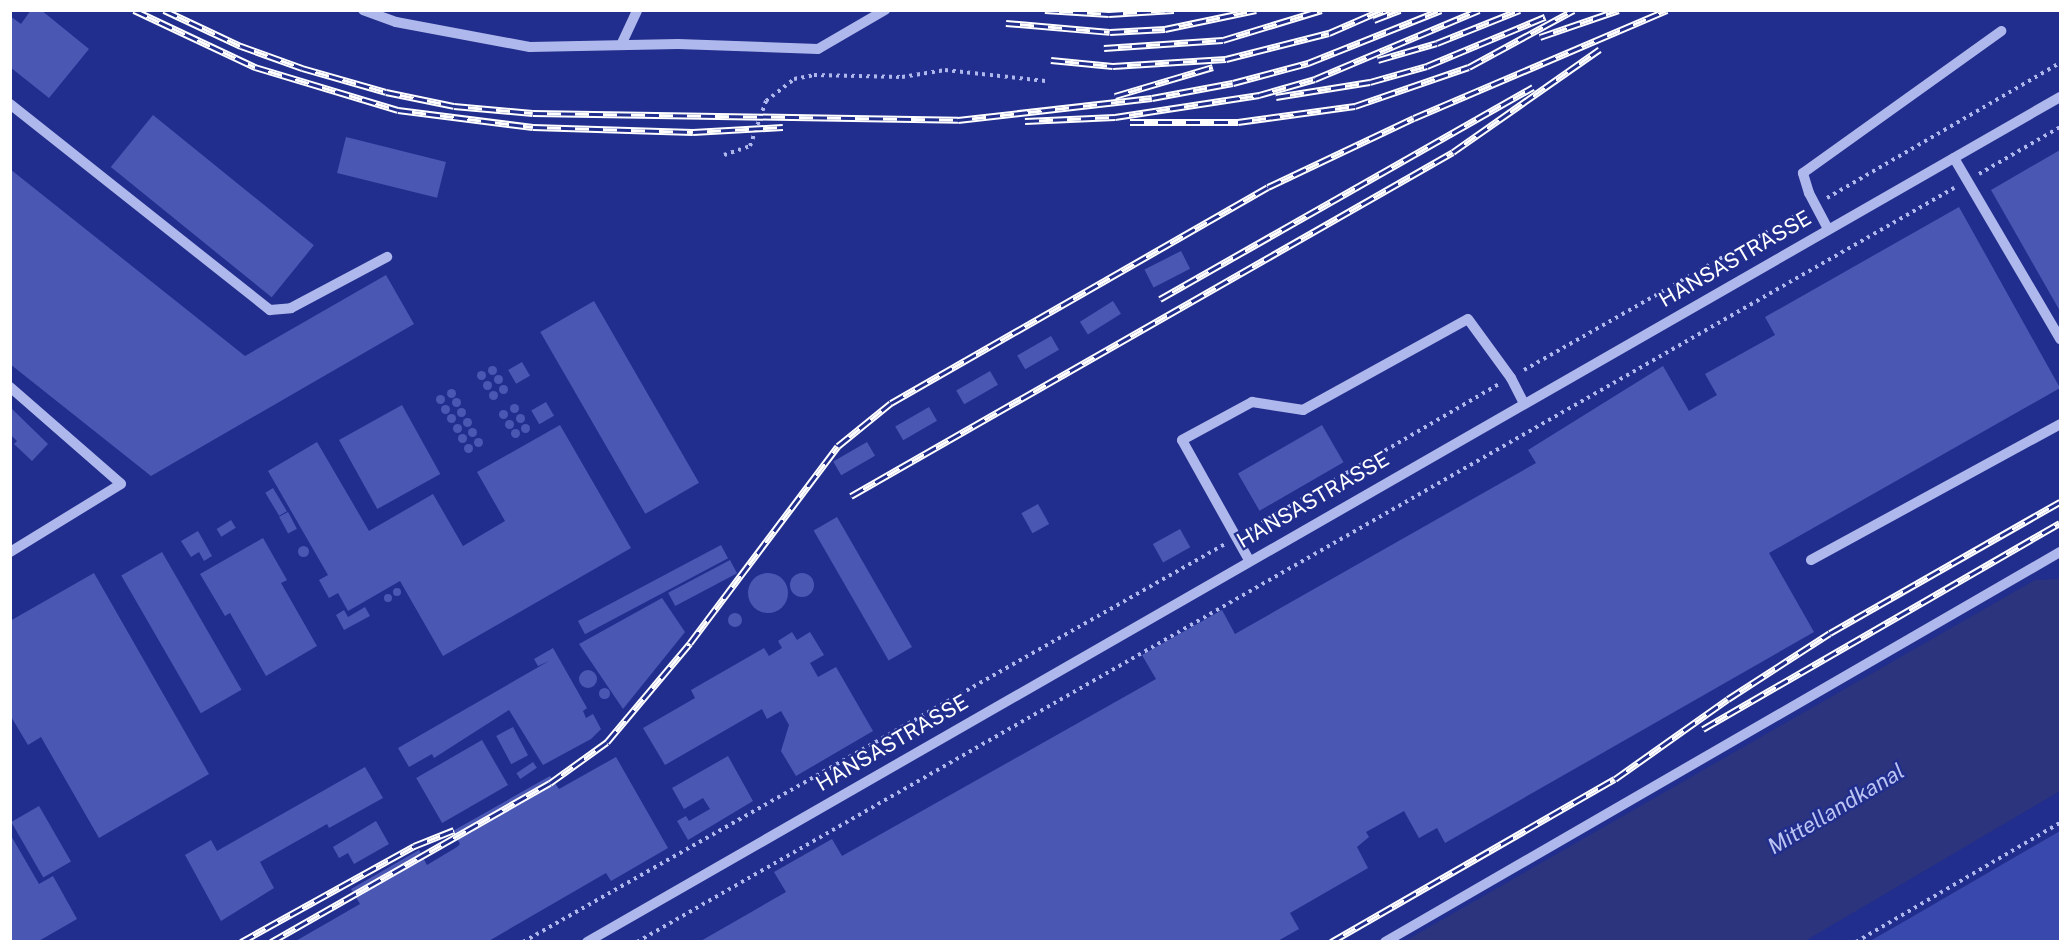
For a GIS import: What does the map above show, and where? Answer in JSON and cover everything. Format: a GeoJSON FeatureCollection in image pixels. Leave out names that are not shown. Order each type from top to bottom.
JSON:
{"type":"FeatureCollection","features":[{"type":"Feature","properties":{"kind":"street"},"geometry":{"type":"LineString","coordinates":[[363,10],[396,22],[530,47],[621,45],[818,49],[885,10]]}},
{"type":"Feature","properties":{"kind":"street"},"geometry":{"type":"LineString","coordinates":[[621,45],[637,10]]}},
{"type":"Feature","properties":{"kind":"street"},"geometry":{"type":"LineString","coordinates":[[1828,229],[1815,205],[1803,173],[2001,31]]}},
{"type":"Feature","properties":{"kind":"street","name":"HANSASTRASSE"},"geometry":{"type":"LineString","coordinates":[[587,942],[1523,402],[2061,97]]}},
{"type":"Feature","properties":{"kind":"street"},"geometry":{"type":"LineString","coordinates":[[10,104],[270,310],[291,308],[387,257]]}},
{"type":"Feature","properties":{"kind":"street"},"geometry":{"type":"LineString","coordinates":[[1954,158],[2061,339]]}},
{"type":"Feature","properties":{"kind":"street"},"geometry":{"type":"LineString","coordinates":[[1249,560],[1182,440],[1252,402],[1303,410],[1468,319],[1511,378],[1523,402]]}},
{"type":"Feature","properties":{"kind":"street"},"geometry":{"type":"LineString","coordinates":[[10,387],[121,484],[10,552]]}},
{"type":"Feature","properties":{"kind":"street"},"geometry":{"type":"LineString","coordinates":[[1811,560],[2061,424]]}},
{"type":"Feature","properties":{"kind":"street"},"geometry":{"type":"LineString","coordinates":[[1385,942],[2061,552]]}},
{"type":"Feature","properties":{"kind":"path"},"geometry":{"type":"LineString","coordinates":[[523,942],[1235,538],[2061,63]]}},
{"type":"Feature","properties":{"kind":"path"},"geometry":{"type":"LineString","coordinates":[[724,155],[750,146],[766,101],[794,78],[814,75],[902,77],[945,70],[1045,81]]}},
{"type":"Feature","properties":{"kind":"path"},"geometry":{"type":"LineString","coordinates":[[637,942],[2061,128]]}},
{"type":"Feature","properties":{"kind":"path"},"geometry":{"type":"LineString","coordinates":[[1856,942],[2061,824]]}},
{"type":"Feature","properties":{"kind":"shaded area"},"geometry":{"type":"Polygon","coordinates":[[[2060,831],[2060,941],[1870,941],[1905,921],[2060,831]]]}},
{"type":"Feature","properties":{"kind":"water","name":"Mittellandkanal"},"geometry":{"type":"Polygon","coordinates":[[[2060,579],[2060,791],[1805,941],[1405,941],[2035,580],[2060,579]]]}},
{"type":"Feature","properties":{"kind":"building"},"geometry":{"type":"Polygon","coordinates":[[[31,10],[41,10],[89,49],[49,98],[10,67],[10,16],[21,24],[31,10]]]}},
{"type":"Feature","properties":{"kind":"building"},"geometry":{"type":"Polygon","coordinates":[[[153,115],[314,245],[272,297],[111,167],[153,115]]]}},
{"type":"Feature","properties":{"kind":"building"},"geometry":{"type":"Polygon","coordinates":[[[346,137],[446,162],[437,198],[337,173],[346,137]]]}},
{"type":"Feature","properties":{"kind":"building"},"geometry":{"type":"Polygon","coordinates":[[[2060,150],[2060,311],[1991,190],[2060,150]]]}},
{"type":"Feature","properties":{"kind":"building"},"geometry":{"type":"Polygon","coordinates":[[[10,169],[245,356],[386,275],[414,324],[151,476],[10,364],[10,169]]]}},
{"type":"Feature","properties":{"kind":"building"},"geometry":{"type":"Polygon","coordinates":[[[1959,207],[2060,388],[1769,553],[1814,632],[1445,843],[1437,828],[1419,838],[1404,811],[1366,832],[1369,837],[1357,847],[1368,868],[1290,913],[1299,929],[1276,942],[699,942],[786,892],[774,872],[832,839],[842,856],[1156,679],[1142,655],[1222,610],[1235,634],[1536,463],[1528,450],[1663,366],[1689,411],[1717,395],[1705,374],[1775,335],[1765,317],[1959,207]]]}},
{"type":"Feature","properties":{"kind":"building"},"geometry":{"type":"Polygon","coordinates":[[[1181,251],[1190,269],[1154,287],[1144,270],[1181,251]]]}},
{"type":"Feature","properties":{"kind":"building"},"geometry":{"type":"Polygon","coordinates":[[[594,301],[699,483],[645,514],[540,332],[594,301]]]}},
{"type":"Feature","properties":{"kind":"building"},"geometry":{"type":"Polygon","coordinates":[[[1113,301],[1121,314],[1088,334],[1080,322],[1113,301]]]}},
{"type":"Feature","properties":{"kind":"building"},"geometry":{"type":"Polygon","coordinates":[[[1051,336],[1059,350],[1025,369],[1017,356],[1051,336]]]}},
{"type":"Feature","properties":{"kind":"building"},"geometry":{"type":"Polygon","coordinates":[[[522,362],[530,376],[516,384],[508,370],[522,362]]]}},
{"type":"Feature","properties":{"kind":"building"},"geometry":{"type":"Polygon","coordinates":[[[492,366],[496,370],[492,374],[488,370],[492,366]]]}},
{"type":"Feature","properties":{"kind":"building"},"geometry":{"type":"Polygon","coordinates":[[[481,371],[485,375],[481,379],[477,375],[481,371]]]}},
{"type":"Feature","properties":{"kind":"building"},"geometry":{"type":"Polygon","coordinates":[[[990,371],[998,385],[964,404],[956,390],[990,371]]]}},
{"type":"Feature","properties":{"kind":"building"},"geometry":{"type":"Polygon","coordinates":[[[498,375],[502,379],[498,383],[494,379],[498,375]]]}},
{"type":"Feature","properties":{"kind":"building"},"geometry":{"type":"Polygon","coordinates":[[[487,381],[491,385],[487,389],[483,385],[487,381]]]}},
{"type":"Feature","properties":{"kind":"building"},"geometry":{"type":"Polygon","coordinates":[[[503,385],[507,389],[503,393],[499,389],[503,385]]]}},
{"type":"Feature","properties":{"kind":"building"},"geometry":{"type":"Polygon","coordinates":[[[451,389],[455,393],[451,397],[447,393],[451,389]]]}},
{"type":"Feature","properties":{"kind":"building"},"geometry":{"type":"Polygon","coordinates":[[[493,391],[497,395],[493,399],[489,395],[493,391]]]}},
{"type":"Feature","properties":{"kind":"building"},"geometry":{"type":"Polygon","coordinates":[[[440,395],[444,399],[440,403],[436,399],[440,395]]]}},
{"type":"Feature","properties":{"kind":"building"},"geometry":{"type":"Polygon","coordinates":[[[456,398],[460,402],[456,406],[452,402],[456,398]]]}},
{"type":"Feature","properties":{"kind":"building"},"geometry":{"type":"Polygon","coordinates":[[[546,402],[554,416],[539,424],[531,410],[546,402]]]}},
{"type":"Feature","properties":{"kind":"building"},"geometry":{"type":"Polygon","coordinates":[[[514,404],[518,408],[514,412],[510,408],[514,404]]]}},
{"type":"Feature","properties":{"kind":"building"},"geometry":{"type":"Polygon","coordinates":[[[402,405],[440,474],[377,509],[339,440],[402,405]]]}},
{"type":"Feature","properties":{"kind":"building"},"geometry":{"type":"Polygon","coordinates":[[[445,405],[449,409],[445,413],[441,409],[445,405]]]}},
{"type":"Feature","properties":{"kind":"building"},"geometry":{"type":"Polygon","coordinates":[[[10,407],[48,444],[32,461],[14,444],[17,441],[10,434],[10,407]]]}},
{"type":"Feature","properties":{"kind":"building"},"geometry":{"type":"Polygon","coordinates":[[[929,407],[937,421],[903,440],[895,426],[929,407]]]}},
{"type":"Feature","properties":{"kind":"building"},"geometry":{"type":"Polygon","coordinates":[[[461,408],[465,412],[461,416],[457,412],[461,408]]]}},
{"type":"Feature","properties":{"kind":"building"},"geometry":{"type":"Polygon","coordinates":[[[503,410],[507,414],[503,418],[499,414],[503,410]]]}},
{"type":"Feature","properties":{"kind":"building"},"geometry":{"type":"Polygon","coordinates":[[[451,414],[455,418],[451,422],[447,418],[451,414]]]}},
{"type":"Feature","properties":{"kind":"building"},"geometry":{"type":"Polygon","coordinates":[[[520,414],[524,418],[520,422],[516,418],[520,414]]]}},
{"type":"Feature","properties":{"kind":"building"},"geometry":{"type":"Polygon","coordinates":[[[467,418],[471,422],[467,426],[463,422],[467,418]]]}},
{"type":"Feature","properties":{"kind":"building"},"geometry":{"type":"Polygon","coordinates":[[[509,420],[513,424],[509,428],[505,424],[509,420]]]}},
{"type":"Feature","properties":{"kind":"building"},"geometry":{"type":"Polygon","coordinates":[[[457,424],[461,428],[457,432],[453,428],[457,424]]]}},
{"type":"Feature","properties":{"kind":"building"},"geometry":{"type":"Polygon","coordinates":[[[525,424],[529,428],[525,432],[521,428],[525,424]]]}},
{"type":"Feature","properties":{"kind":"building"},"geometry":{"type":"Polygon","coordinates":[[[560,425],[631,548],[443,656],[400,581],[348,611],[338,593],[329,598],[319,580],[328,575],[268,471],[317,442],[369,531],[433,494],[463,546],[505,521],[477,472],[560,425]]]}},
{"type":"Feature","properties":{"kind":"building"},"geometry":{"type":"Polygon","coordinates":[[[1322,425],[1344,462],[1259,511],[1238,474],[1322,425]]]}},
{"type":"Feature","properties":{"kind":"building"},"geometry":{"type":"Polygon","coordinates":[[[472,428],[476,432],[472,436],[468,432],[472,428]]]}},
{"type":"Feature","properties":{"kind":"building"},"geometry":{"type":"Polygon","coordinates":[[[515,429],[519,433],[515,437],[511,433],[515,429]]]}},
{"type":"Feature","properties":{"kind":"building"},"geometry":{"type":"Polygon","coordinates":[[[462,434],[466,438],[462,442],[458,438],[462,434]]]}},
{"type":"Feature","properties":{"kind":"building"},"geometry":{"type":"Polygon","coordinates":[[[478,438],[482,442],[478,446],[474,442],[478,438]]]}},
{"type":"Feature","properties":{"kind":"building"},"geometry":{"type":"Polygon","coordinates":[[[867,442],[875,456],[841,475],[833,462],[867,442]]]}},
{"type":"Feature","properties":{"kind":"building"},"geometry":{"type":"Polygon","coordinates":[[[468,444],[472,448],[468,452],[464,448],[468,444]]]}},
{"type":"Feature","properties":{"kind":"building"},"geometry":{"type":"Polygon","coordinates":[[[273,488],[287,511],[279,516],[265,493],[273,488]]]}},
{"type":"Feature","properties":{"kind":"building"},"geometry":{"type":"Polygon","coordinates":[[[1038,504],[1049,524],[1033,533],[1021,513],[1038,504]]]}},
{"type":"Feature","properties":{"kind":"building"},"geometry":{"type":"Polygon","coordinates":[[[288,512],[297,529],[288,533],[279,517],[288,512]]]}},
{"type":"Feature","properties":{"kind":"building"},"geometry":{"type":"Polygon","coordinates":[[[837,517],[912,647],[889,660],[814,530],[837,517]]]}},
{"type":"Feature","properties":{"kind":"building"},"geometry":{"type":"Polygon","coordinates":[[[231,520],[236,528],[221,537],[217,529],[231,520]]]}},
{"type":"Feature","properties":{"kind":"building"},"geometry":{"type":"Polygon","coordinates":[[[1180,529],[1190,547],[1163,562],[1153,544],[1180,529]]]}},
{"type":"Feature","properties":{"kind":"building"},"geometry":{"type":"Polygon","coordinates":[[[198,531],[212,556],[204,561],[199,552],[191,557],[181,541],[198,531]]]}},
{"type":"Feature","properties":{"kind":"building"},"geometry":{"type":"Polygon","coordinates":[[[263,538],[287,580],[281,583],[317,646],[266,676],[230,613],[225,616],[200,574],[263,538]]]}},
{"type":"Feature","properties":{"kind":"building"},"geometry":{"type":"Polygon","coordinates":[[[721,545],[728,558],[585,634],[578,621],[721,545]]]}},
{"type":"Feature","properties":{"kind":"building"},"geometry":{"type":"Polygon","coordinates":[[[303,546],[307,547],[307,555],[303,556],[299,555],[298,551],[299,547],[303,546]]]}},
{"type":"Feature","properties":{"kind":"building"},"geometry":{"type":"Polygon","coordinates":[[[162,552],[242,690],[201,713],[121,576],[162,552]]]}},
{"type":"Feature","properties":{"kind":"building"},"geometry":{"type":"Polygon","coordinates":[[[730,560],[737,573],[675,606],[668,593],[730,560]]]}},
{"type":"Feature","properties":{"kind":"building"},"geometry":{"type":"Polygon","coordinates":[[[94,573],[209,774],[99,838],[41,737],[28,745],[10,715],[10,621],[94,573]]]}},
{"type":"Feature","properties":{"kind":"building"},"geometry":{"type":"Polygon","coordinates":[[[768,573],[782,579],[788,593],[782,607],[768,613],[754,607],[748,593],[754,579],[768,573]]]}},
{"type":"Feature","properties":{"kind":"building"},"geometry":{"type":"Polygon","coordinates":[[[802,573],[807,574],[813,580],[813,590],[807,596],[802,597],[797,596],[791,590],[790,585],[791,580],[797,574],[802,573]]]}},
{"type":"Feature","properties":{"kind":"building"},"geometry":{"type":"Polygon","coordinates":[[[397,588],[401,592],[397,596],[393,592],[397,588]]]}},
{"type":"Feature","properties":{"kind":"building"},"geometry":{"type":"Polygon","coordinates":[[[388,594],[392,598],[388,602],[384,598],[388,594]]]}},
{"type":"Feature","properties":{"kind":"building"},"geometry":{"type":"Polygon","coordinates":[[[662,598],[685,632],[623,709],[579,644],[662,598]]]}},
{"type":"Feature","properties":{"kind":"building"},"geometry":{"type":"Polygon","coordinates":[[[365,607],[370,616],[344,630],[336,615],[344,610],[348,617],[365,607]]]}},
{"type":"Feature","properties":{"kind":"building"},"geometry":{"type":"Polygon","coordinates":[[[732,613],[738,613],[742,620],[738,627],[732,627],[728,623],[728,617],[732,613]]]}},
{"type":"Feature","properties":{"kind":"building"},"geometry":{"type":"Polygon","coordinates":[[[792,632],[797,640],[810,632],[824,655],[810,663],[818,677],[836,667],[873,731],[796,776],[781,751],[789,725],[781,711],[767,719],[762,709],[665,765],[643,728],[695,698],[691,690],[764,648],[769,656],[782,648],[778,641],[792,632]]]}},
{"type":"Feature","properties":{"kind":"building"},"geometry":{"type":"Polygon","coordinates":[[[553,648],[587,708],[583,711],[586,718],[593,714],[601,729],[591,739],[543,765],[509,710],[434,758],[432,754],[409,767],[398,748],[549,661],[538,666],[534,659],[553,648]]]}},
{"type":"Feature","properties":{"kind":"building"},"geometry":{"type":"Polygon","coordinates":[[[588,670],[594,673],[597,679],[594,685],[588,688],[582,685],[579,679],[582,673],[588,670]]]}},
{"type":"Feature","properties":{"kind":"building"},"geometry":{"type":"Polygon","coordinates":[[[604,688],[608,689],[608,697],[604,698],[600,697],[599,693],[600,689],[604,688]]]}},
{"type":"Feature","properties":{"kind":"building"},"geometry":{"type":"Polygon","coordinates":[[[513,727],[528,755],[511,764],[496,736],[513,727]]]}},
{"type":"Feature","properties":{"kind":"building"},"geometry":{"type":"Polygon","coordinates":[[[482,740],[508,785],[442,823],[416,778],[482,740]]]}},
{"type":"Feature","properties":{"kind":"building"},"geometry":{"type":"Polygon","coordinates":[[[728,756],[753,801],[688,840],[677,821],[686,816],[689,821],[710,809],[703,798],[684,809],[672,788],[728,756]]]}},
{"type":"Feature","properties":{"kind":"building"},"geometry":{"type":"Polygon","coordinates":[[[616,757],[668,848],[611,881],[606,873],[487,942],[294,942],[360,904],[351,889],[419,850],[427,865],[460,844],[453,831],[550,776],[559,789],[616,757]]]}},
{"type":"Feature","properties":{"kind":"building"},"geometry":{"type":"Polygon","coordinates":[[[533,762],[537,768],[520,779],[516,773],[533,762]]]}},
{"type":"Feature","properties":{"kind":"building"},"geometry":{"type":"Polygon","coordinates":[[[365,767],[383,798],[329,828],[327,824],[260,862],[274,888],[221,921],[185,855],[211,840],[217,851],[365,767]]]}},
{"type":"Feature","properties":{"kind":"building"},"geometry":{"type":"Polygon","coordinates":[[[39,806],[71,861],[43,877],[11,822],[39,806]]]}},
{"type":"Feature","properties":{"kind":"building"},"geometry":{"type":"Polygon","coordinates":[[[376,821],[389,844],[354,864],[348,853],[339,858],[333,847],[376,821]]]}},
{"type":"Feature","properties":{"kind":"building"},"geometry":{"type":"Polygon","coordinates":[[[10,834],[39,884],[53,876],[77,919],[37,942],[10,942],[10,834]]]}},
{"type":"Feature","properties":{"kind":"railway"},"geometry":{"type":"LineString","coordinates":[[134,10],[255,67],[398,110],[533,127],[693,132],[783,127]]}},
{"type":"Feature","properties":{"kind":"railway"},"geometry":{"type":"LineString","coordinates":[[164,10],[241,46],[302,68],[386,92],[454,106],[533,113],[958,120],[1152,98],[1233,83],[1308,63],[1441,10]]}},
{"type":"Feature","properties":{"kind":"railway"},"geometry":{"type":"LineString","coordinates":[[1045,10],[1109,14],[1174,10]]}},
{"type":"Feature","properties":{"kind":"railway"},"geometry":{"type":"LineString","coordinates":[[1006,23],[1110,32],[1165,29],[1256,10]]}},
{"type":"Feature","properties":{"kind":"railway"},"geometry":{"type":"LineString","coordinates":[[1104,48],[1223,40],[1322,10]]}},
{"type":"Feature","properties":{"kind":"railway"},"geometry":{"type":"LineString","coordinates":[[1051,60],[1113,66],[1226,59],[1329,33],[1382,10]]}},
{"type":"Feature","properties":{"kind":"railway"},"geometry":{"type":"LineString","coordinates":[[1374,20],[1400,10]]}},
{"type":"Feature","properties":{"kind":"railway"},"geometry":{"type":"LineString","coordinates":[[1025,121],[1115,117],[1259,95],[1315,79],[1479,10]]}},
{"type":"Feature","properties":{"kind":"railway"},"geometry":{"type":"LineString","coordinates":[[1378,60],[1437,43],[1520,10]]}},
{"type":"Feature","properties":{"kind":"railway"},"geometry":{"type":"LineString","coordinates":[[1130,122],[1238,122],[1355,106],[1469,67],[1574,10]]}},
{"type":"Feature","properties":{"kind":"railway"},"geometry":{"type":"LineString","coordinates":[[1540,37],[1619,10]]}},
{"type":"Feature","properties":{"kind":"railway"},"geometry":{"type":"LineString","coordinates":[[271,942],[550,783],[607,742],[690,643],[838,446],[891,403],[1268,187],[1414,118],[1667,10]]}},
{"type":"Feature","properties":{"kind":"railway"},"geometry":{"type":"LineString","coordinates":[[1276,97],[1370,82],[1427,66],[1545,17]]}},
{"type":"Feature","properties":{"kind":"railway"},"geometry":{"type":"LineString","coordinates":[[851,496],[1453,152],[1600,49]]}},
{"type":"Feature","properties":{"kind":"railway"},"geometry":{"type":"LineString","coordinates":[[1115,96],[1213,67]]}},
{"type":"Feature","properties":{"kind":"railway"},"geometry":{"type":"LineString","coordinates":[[1160,299],[1533,87]]}},
{"type":"Feature","properties":{"kind":"railway"},"geometry":{"type":"LineString","coordinates":[[1331,942],[1615,779],[1728,699],[1830,633],[2060,502]]}},
{"type":"Feature","properties":{"kind":"railway"},"geometry":{"type":"LineString","coordinates":[[1703,729],[2060,523]]}},
{"type":"Feature","properties":{"kind":"railway"},"geometry":{"type":"LineString","coordinates":[[241,942],[414,846],[454,830]]}}]}
